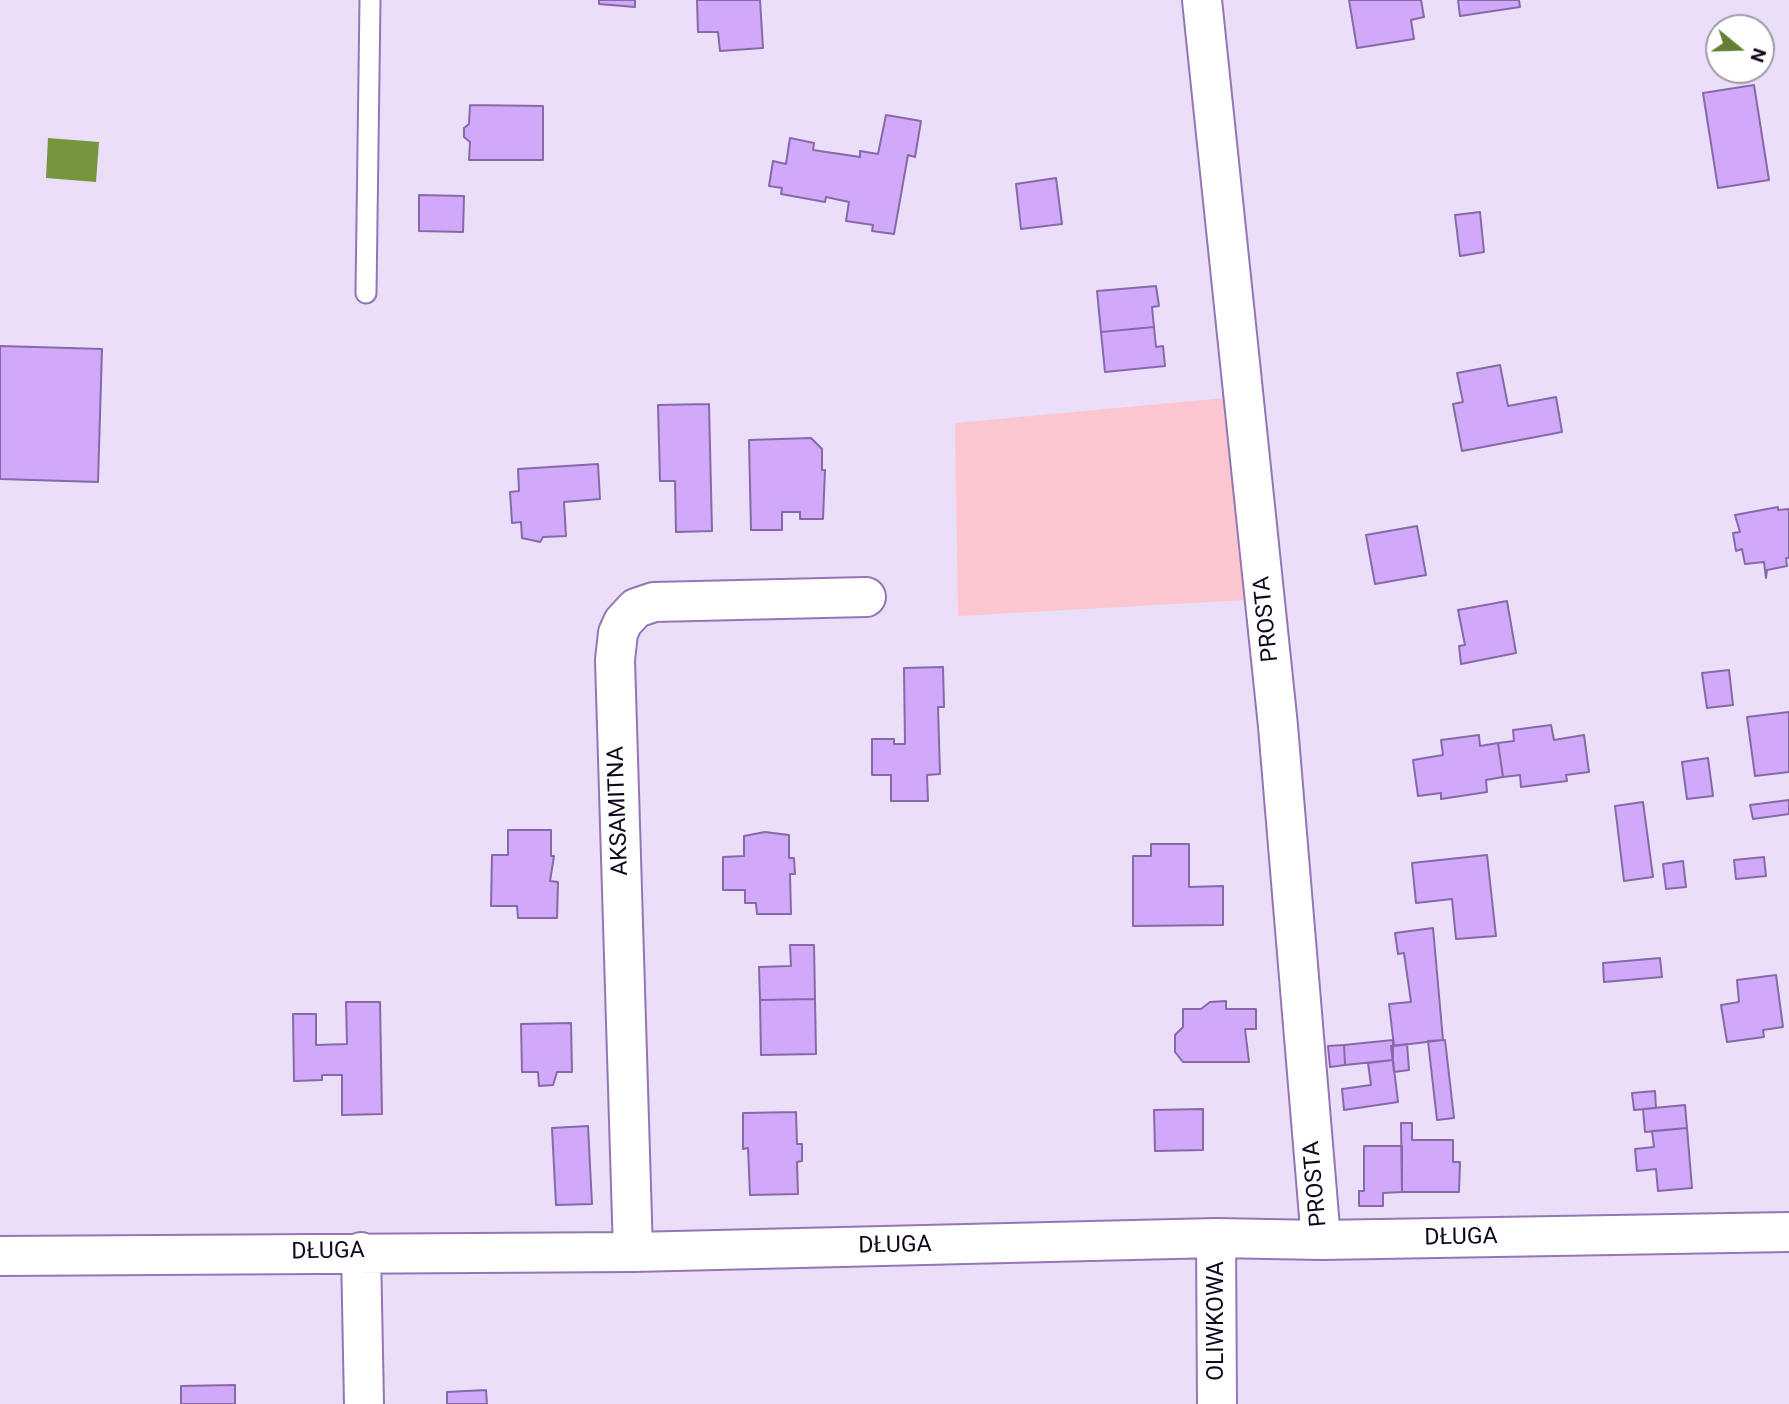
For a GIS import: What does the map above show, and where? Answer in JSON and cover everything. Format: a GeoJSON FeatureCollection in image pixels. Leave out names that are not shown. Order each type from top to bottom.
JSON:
{"type":"FeatureCollection","features":[{"type":"Feature","properties":{"kind":"street","name":"PROSTA"},"geometry":{"type":"LineString","coordinates":[[1202,0],[1278,726],[1321,1240]]}},
{"type":"Feature","properties":{"kind":"street","name":"AKSAMITNA"},"geometry":{"type":"LineString","coordinates":[[633,1252],[615,660],[618,633],[623,622],[636,608],[654,602],[866,597]]}},
{"type":"Feature","properties":{"kind":"street","name":"DŁUGA"},"geometry":{"type":"LineString","coordinates":[[0,1256],[633,1252],[1216,1238],[1321,1240],[1789,1233]]}},
{"type":"Feature","properties":{"kind":"street","name":"OLIWKOWA"},"geometry":{"type":"LineString","coordinates":[[1216,1238],[1217,1404]]}},
{"type":"Feature","properties":{"kind":"street"},"geometry":{"type":"LineString","coordinates":[[361,1252],[364,1404]]}},
{"type":"Feature","properties":{"kind":"lane"},"geometry":{"type":"LineString","coordinates":[[366,293],[370,0]]}},
{"type":"Feature","properties":{"kind":"shaded area"},"geometry":{"type":"Polygon","coordinates":[[[48,138],[99,142],[96,182],[46,178],[48,138]]]}},
{"type":"Feature","properties":{"kind":"shaded area"},"geometry":{"type":"Polygon","coordinates":[[[1225,398],[1246,600],[958,616],[955,423],[1225,398]]]}},
{"type":"Feature","properties":{"kind":"building"},"geometry":{"type":"Polygon","coordinates":[[[599,0],[635,0],[635,7],[599,4],[599,0]]]}},
{"type":"Feature","properties":{"kind":"building"},"geometry":{"type":"Polygon","coordinates":[[[697,0],[760,0],[763,48],[720,51],[718,32],[698,32],[697,0]]]}},
{"type":"Feature","properties":{"kind":"building"},"geometry":{"type":"Polygon","coordinates":[[[1349,0],[1421,0],[1424,17],[1411,20],[1414,39],[1357,48],[1349,0]]]}},
{"type":"Feature","properties":{"kind":"building"},"geometry":{"type":"Polygon","coordinates":[[[1458,0],[1519,0],[1520,7],[1460,16],[1458,0]]]}},
{"type":"Feature","properties":{"kind":"building"},"geometry":{"type":"Polygon","coordinates":[[[1754,85],[1769,180],[1718,188],[1703,93],[1754,85]]]}},
{"type":"Feature","properties":{"kind":"building"},"geometry":{"type":"Polygon","coordinates":[[[470,105],[543,106],[543,160],[469,160],[470,142],[464,137],[464,128],[469,124],[470,105]]]}},
{"type":"Feature","properties":{"kind":"building"},"geometry":{"type":"Polygon","coordinates":[[[886,115],[921,121],[915,157],[908,155],[894,234],[872,231],[873,225],[846,221],[849,202],[826,197],[825,202],[781,194],[782,188],[769,186],[773,161],[786,164],[790,138],[814,143],[813,150],[860,157],[860,151],[878,154],[886,115]]]}},
{"type":"Feature","properties":{"kind":"building"},"geometry":{"type":"Polygon","coordinates":[[[1056,178],[1062,224],[1021,229],[1016,184],[1056,178]]]}},
{"type":"Feature","properties":{"kind":"building"},"geometry":{"type":"Polygon","coordinates":[[[419,195],[464,196],[463,232],[419,231],[419,195]]]}},
{"type":"Feature","properties":{"kind":"building"},"geometry":{"type":"Polygon","coordinates":[[[1480,212],[1484,252],[1460,256],[1455,215],[1480,212]]]}},
{"type":"Feature","properties":{"kind":"building"},"geometry":{"type":"Polygon","coordinates":[[[1156,286],[1159,306],[1152,307],[1154,327],[1101,332],[1097,291],[1156,286]]]}},
{"type":"Feature","properties":{"kind":"building"},"geometry":{"type":"Polygon","coordinates":[[[1154,327],[1156,347],[1163,346],[1165,366],[1105,372],[1101,332],[1154,327]]]}},
{"type":"Feature","properties":{"kind":"building"},"geometry":{"type":"Polygon","coordinates":[[[0,346],[102,349],[98,482],[0,479],[0,346]]]}},
{"type":"Feature","properties":{"kind":"building"},"geometry":{"type":"Polygon","coordinates":[[[1500,365],[1508,406],[1556,397],[1562,432],[1462,451],[1453,404],[1463,402],[1457,373],[1500,365]]]}},
{"type":"Feature","properties":{"kind":"building"},"geometry":{"type":"Polygon","coordinates":[[[709,404],[712,531],[676,532],[675,481],[660,481],[658,405],[709,404]]]}},
{"type":"Feature","properties":{"kind":"building"},"geometry":{"type":"Polygon","coordinates":[[[811,438],[822,449],[822,470],[825,470],[823,519],[800,519],[800,512],[782,512],[782,530],[751,530],[749,440],[811,438]]]}},
{"type":"Feature","properties":{"kind":"building"},"geometry":{"type":"Polygon","coordinates":[[[598,464],[600,499],[564,502],[566,536],[543,537],[540,542],[522,538],[521,522],[512,523],[510,492],[519,491],[518,469],[598,464]]]}},
{"type":"Feature","properties":{"kind":"building"},"geometry":{"type":"Polygon","coordinates":[[[1778,507],[1778,510],[1789,509],[1789,558],[1786,558],[1787,566],[1767,570],[1766,578],[1764,562],[1745,564],[1742,549],[1736,551],[1733,533],[1740,532],[1735,515],[1778,507]]]}},
{"type":"Feature","properties":{"kind":"building"},"geometry":{"type":"Polygon","coordinates":[[[1417,526],[1426,575],[1375,584],[1366,535],[1417,526]]]}},
{"type":"Feature","properties":{"kind":"building"},"geometry":{"type":"Polygon","coordinates":[[[1507,601],[1516,653],[1461,664],[1459,646],[1465,645],[1458,610],[1507,601]]]}},
{"type":"Feature","properties":{"kind":"building"},"geometry":{"type":"Polygon","coordinates":[[[943,667],[944,707],[938,707],[940,774],[927,775],[928,801],[891,801],[891,775],[872,775],[872,739],[894,739],[894,744],[905,744],[904,668],[943,667]]]}},
{"type":"Feature","properties":{"kind":"building"},"geometry":{"type":"Polygon","coordinates":[[[1729,670],[1733,705],[1707,708],[1702,673],[1729,670]]]}},
{"type":"Feature","properties":{"kind":"building"},"geometry":{"type":"Polygon","coordinates":[[[1789,712],[1789,772],[1755,776],[1747,717],[1789,712]]]}},
{"type":"Feature","properties":{"kind":"building"},"geometry":{"type":"Polygon","coordinates":[[[1551,725],[1554,740],[1584,735],[1589,772],[1566,775],[1567,781],[1521,787],[1520,775],[1503,777],[1498,743],[1514,741],[1513,730],[1551,725]]]}},
{"type":"Feature","properties":{"kind":"building"},"geometry":{"type":"Polygon","coordinates":[[[1479,735],[1480,746],[1498,743],[1503,777],[1486,780],[1487,792],[1441,799],[1441,793],[1418,796],[1413,760],[1443,755],[1441,740],[1479,735]]]}},
{"type":"Feature","properties":{"kind":"building"},"geometry":{"type":"Polygon","coordinates":[[[1708,758],[1713,796],[1687,799],[1682,762],[1708,758]]]}},
{"type":"Feature","properties":{"kind":"building"},"geometry":{"type":"Polygon","coordinates":[[[1789,800],[1789,814],[1753,819],[1750,805],[1789,800]]]}},
{"type":"Feature","properties":{"kind":"building"},"geometry":{"type":"Polygon","coordinates":[[[1643,802],[1653,877],[1624,881],[1615,806],[1643,802]]]}},
{"type":"Feature","properties":{"kind":"building"},"geometry":{"type":"Polygon","coordinates":[[[508,830],[551,830],[551,856],[554,856],[550,881],[558,882],[557,918],[518,918],[517,906],[491,906],[492,855],[508,855],[508,830]]]}},
{"type":"Feature","properties":{"kind":"building"},"geometry":{"type":"Polygon","coordinates":[[[765,832],[789,835],[789,858],[794,858],[795,874],[790,874],[791,914],[757,914],[756,903],[745,903],[745,890],[723,890],[723,857],[744,856],[744,836],[765,832]]]}},
{"type":"Feature","properties":{"kind":"building"},"geometry":{"type":"Polygon","coordinates":[[[1151,844],[1189,844],[1189,887],[1223,886],[1223,925],[1133,926],[1133,856],[1151,856],[1151,844]]]}},
{"type":"Feature","properties":{"kind":"building"},"geometry":{"type":"Polygon","coordinates":[[[1487,855],[1496,936],[1456,939],[1452,899],[1416,903],[1412,863],[1487,855]]]}},
{"type":"Feature","properties":{"kind":"building"},"geometry":{"type":"Polygon","coordinates":[[[1764,857],[1766,876],[1736,879],[1734,860],[1764,857]]]}},
{"type":"Feature","properties":{"kind":"building"},"geometry":{"type":"Polygon","coordinates":[[[1683,861],[1686,887],[1666,889],[1663,864],[1683,861]]]}},
{"type":"Feature","properties":{"kind":"building"},"geometry":{"type":"Polygon","coordinates":[[[1433,928],[1443,1040],[1394,1046],[1389,1004],[1411,1002],[1404,953],[1398,954],[1395,933],[1433,928]]]}},
{"type":"Feature","properties":{"kind":"building"},"geometry":{"type":"Polygon","coordinates":[[[790,945],[814,945],[815,999],[760,1000],[759,967],[791,966],[790,945]]]}},
{"type":"Feature","properties":{"kind":"building"},"geometry":{"type":"Polygon","coordinates":[[[1660,958],[1662,977],[1604,982],[1603,963],[1660,958]]]}},
{"type":"Feature","properties":{"kind":"building"},"geometry":{"type":"Polygon","coordinates":[[[1776,975],[1783,1027],[1763,1030],[1764,1037],[1727,1042],[1721,1005],[1739,1002],[1737,980],[1776,975]]]}},
{"type":"Feature","properties":{"kind":"building"},"geometry":{"type":"Polygon","coordinates":[[[815,999],[816,1054],[761,1055],[760,1000],[815,999]]]}},
{"type":"Feature","properties":{"kind":"building"},"geometry":{"type":"Polygon","coordinates":[[[1226,1001],[1226,1009],[1256,1009],[1256,1029],[1245,1029],[1249,1062],[1183,1062],[1175,1052],[1175,1035],[1183,1027],[1183,1009],[1201,1009],[1210,1002],[1226,1001]]]}},
{"type":"Feature","properties":{"kind":"building"},"geometry":{"type":"Polygon","coordinates":[[[346,1002],[380,1002],[382,1114],[342,1115],[342,1075],[322,1075],[322,1080],[294,1081],[293,1014],[316,1014],[316,1045],[347,1044],[346,1002]]]}},
{"type":"Feature","properties":{"kind":"building"},"geometry":{"type":"Polygon","coordinates":[[[571,1023],[572,1072],[557,1072],[553,1085],[539,1086],[538,1072],[522,1072],[521,1024],[571,1023]]]}},
{"type":"Feature","properties":{"kind":"building"},"geometry":{"type":"Polygon","coordinates":[[[1393,1040],[1393,1060],[1345,1065],[1344,1045],[1393,1040]]]}},
{"type":"Feature","properties":{"kind":"building"},"geometry":{"type":"Polygon","coordinates":[[[1445,1040],[1454,1118],[1437,1120],[1428,1041],[1445,1040]]]}},
{"type":"Feature","properties":{"kind":"building"},"geometry":{"type":"Polygon","coordinates":[[[1407,1044],[1409,1070],[1394,1072],[1391,1046],[1407,1044]]]}},
{"type":"Feature","properties":{"kind":"building"},"geometry":{"type":"Polygon","coordinates":[[[1344,1045],[1345,1065],[1330,1067],[1328,1046],[1344,1045]]]}},
{"type":"Feature","properties":{"kind":"building"},"geometry":{"type":"Polygon","coordinates":[[[1393,1060],[1398,1102],[1344,1110],[1342,1089],[1371,1085],[1368,1063],[1393,1060]]]}},
{"type":"Feature","properties":{"kind":"building"},"geometry":{"type":"Polygon","coordinates":[[[1655,1091],[1656,1108],[1634,1110],[1632,1093],[1655,1091]]]}},
{"type":"Feature","properties":{"kind":"building"},"geometry":{"type":"Polygon","coordinates":[[[1685,1105],[1687,1128],[1645,1132],[1643,1109],[1685,1105]]]}},
{"type":"Feature","properties":{"kind":"building"},"geometry":{"type":"Polygon","coordinates":[[[1203,1109],[1203,1150],[1155,1151],[1154,1110],[1203,1109]]]}},
{"type":"Feature","properties":{"kind":"building"},"geometry":{"type":"Polygon","coordinates":[[[796,1112],[797,1144],[802,1144],[802,1161],[797,1162],[798,1194],[750,1195],[748,1148],[743,1149],[743,1113],[796,1112]]]}},
{"type":"Feature","properties":{"kind":"building"},"geometry":{"type":"Polygon","coordinates":[[[1401,1123],[1412,1123],[1412,1140],[1453,1140],[1453,1162],[1460,1162],[1459,1192],[1402,1192],[1401,1123]]]}},
{"type":"Feature","properties":{"kind":"building"},"geometry":{"type":"Polygon","coordinates":[[[588,1126],[592,1204],[556,1205],[552,1128],[588,1126]]]}},
{"type":"Feature","properties":{"kind":"building"},"geometry":{"type":"Polygon","coordinates":[[[1687,1128],[1692,1188],[1658,1191],[1656,1169],[1637,1171],[1635,1149],[1654,1147],[1652,1131],[1687,1128]]]}},
{"type":"Feature","properties":{"kind":"building"},"geometry":{"type":"Polygon","coordinates":[[[1364,1146],[1402,1146],[1402,1192],[1383,1193],[1383,1206],[1359,1206],[1359,1191],[1364,1191],[1364,1146]]]}},
{"type":"Feature","properties":{"kind":"building"},"geometry":{"type":"Polygon","coordinates":[[[235,1385],[235,1404],[181,1404],[181,1386],[235,1385]]]}},
{"type":"Feature","properties":{"kind":"building"},"geometry":{"type":"Polygon","coordinates":[[[486,1390],[487,1404],[447,1404],[447,1392],[486,1390]]]}}]}
